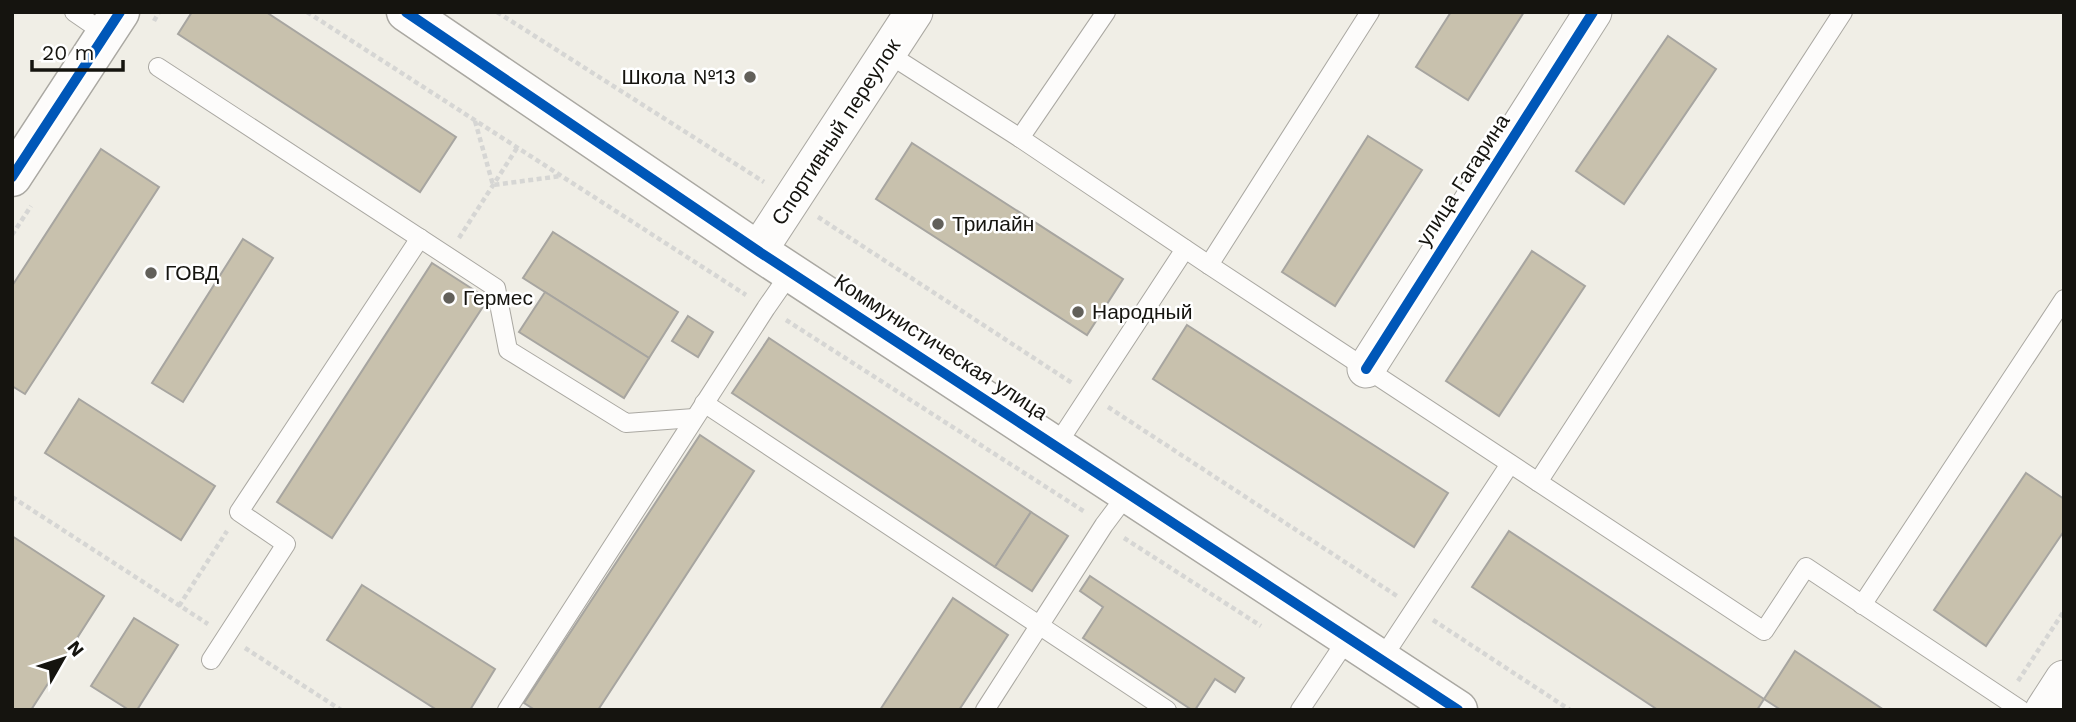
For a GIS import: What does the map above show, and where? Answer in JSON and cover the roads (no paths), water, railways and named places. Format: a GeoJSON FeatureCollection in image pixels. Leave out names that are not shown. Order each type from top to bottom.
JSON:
{"type":"FeatureCollection","features":[{"type":"Feature","properties":{"kind":"street","name":"Коммунистическая улица"},"geometry":{"type":"LineString","coordinates":[[406,12],[758,251],[1458,710]]}},
{"type":"Feature","properties":{"kind":"street","name":"Спортивный переулок"},"geometry":{"type":"LineString","coordinates":[[758,251],[914,12]]}},
{"type":"Feature","properties":{"kind":"street","name":"улица Гагарина"},"geometry":{"type":"LineString","coordinates":[[1366,369],[1593,12]]}},
{"type":"Feature","properties":{"kind":"street"},"geometry":{"type":"LineString","coordinates":[[12,177],[113,23]]}},
{"type":"Feature","properties":{"kind":"street"},"geometry":{"type":"LineString","coordinates":[[2044,710],[2064,679]]}},
{"type":"Feature","properties":{"kind":"lane"},"geometry":{"type":"LineString","coordinates":[[74,12],[113,23]]}},
{"type":"Feature","properties":{"kind":"lane"},"geometry":{"type":"LineString","coordinates":[[1020,138],[1106,12]]}},
{"type":"Feature","properties":{"kind":"lane"},"geometry":{"type":"LineString","coordinates":[[1209,265],[1370,12]]}},
{"type":"Feature","properties":{"kind":"lane"},"geometry":{"type":"LineString","coordinates":[[1538,482],[1843,12]]}},
{"type":"Feature","properties":{"kind":"lane"},"geometry":{"type":"LineString","coordinates":[[887,53],[1020,138],[1764,631],[1806,567],[2013,705]]}},
{"type":"Feature","properties":{"kind":"lane"},"geometry":{"type":"LineString","coordinates":[[158,67],[495,288],[508,350],[626,424],[694,418]]}},
{"type":"Feature","properties":{"kind":"lane"},"geometry":{"type":"LineString","coordinates":[[211,660],[286,544],[239,513],[420,238]]}},
{"type":"Feature","properties":{"kind":"lane"},"geometry":{"type":"LineString","coordinates":[[1056,446],[1185,249]]}},
{"type":"Feature","properties":{"kind":"lane"},"geometry":{"type":"LineString","coordinates":[[507,710],[791,272]]}},
{"type":"Feature","properties":{"kind":"lane"},"geometry":{"type":"LineString","coordinates":[[1863,605],[2064,299]]}},
{"type":"Feature","properties":{"kind":"lane"},"geometry":{"type":"LineString","coordinates":[[704,403],[1167,710]]}},
{"type":"Feature","properties":{"kind":"lane"},"geometry":{"type":"LineString","coordinates":[[1381,660],[1510,464]]}},
{"type":"Feature","properties":{"kind":"lane"},"geometry":{"type":"LineString","coordinates":[[985,710],[1104,525],[1128,493]]}},
{"type":"Feature","properties":{"kind":"lane"},"geometry":{"type":"LineString","coordinates":[[1300,710],[1348,638]]}},
{"type":"Feature","properties":{"kind":"place","name":"Школа №13"},"geometry":{"type":"Point","coordinates":[750,77]}},
{"type":"Feature","properties":{"kind":"place","name":"Трилайн"},"geometry":{"type":"Point","coordinates":[938,224]}},
{"type":"Feature","properties":{"kind":"place","name":"ГОВД"},"geometry":{"type":"Point","coordinates":[151,273]}},
{"type":"Feature","properties":{"kind":"place","name":"Гермес"},"geometry":{"type":"Point","coordinates":[449,298]}},
{"type":"Feature","properties":{"kind":"place","name":"Народный"},"geometry":{"type":"Point","coordinates":[1078,312]}}]}
